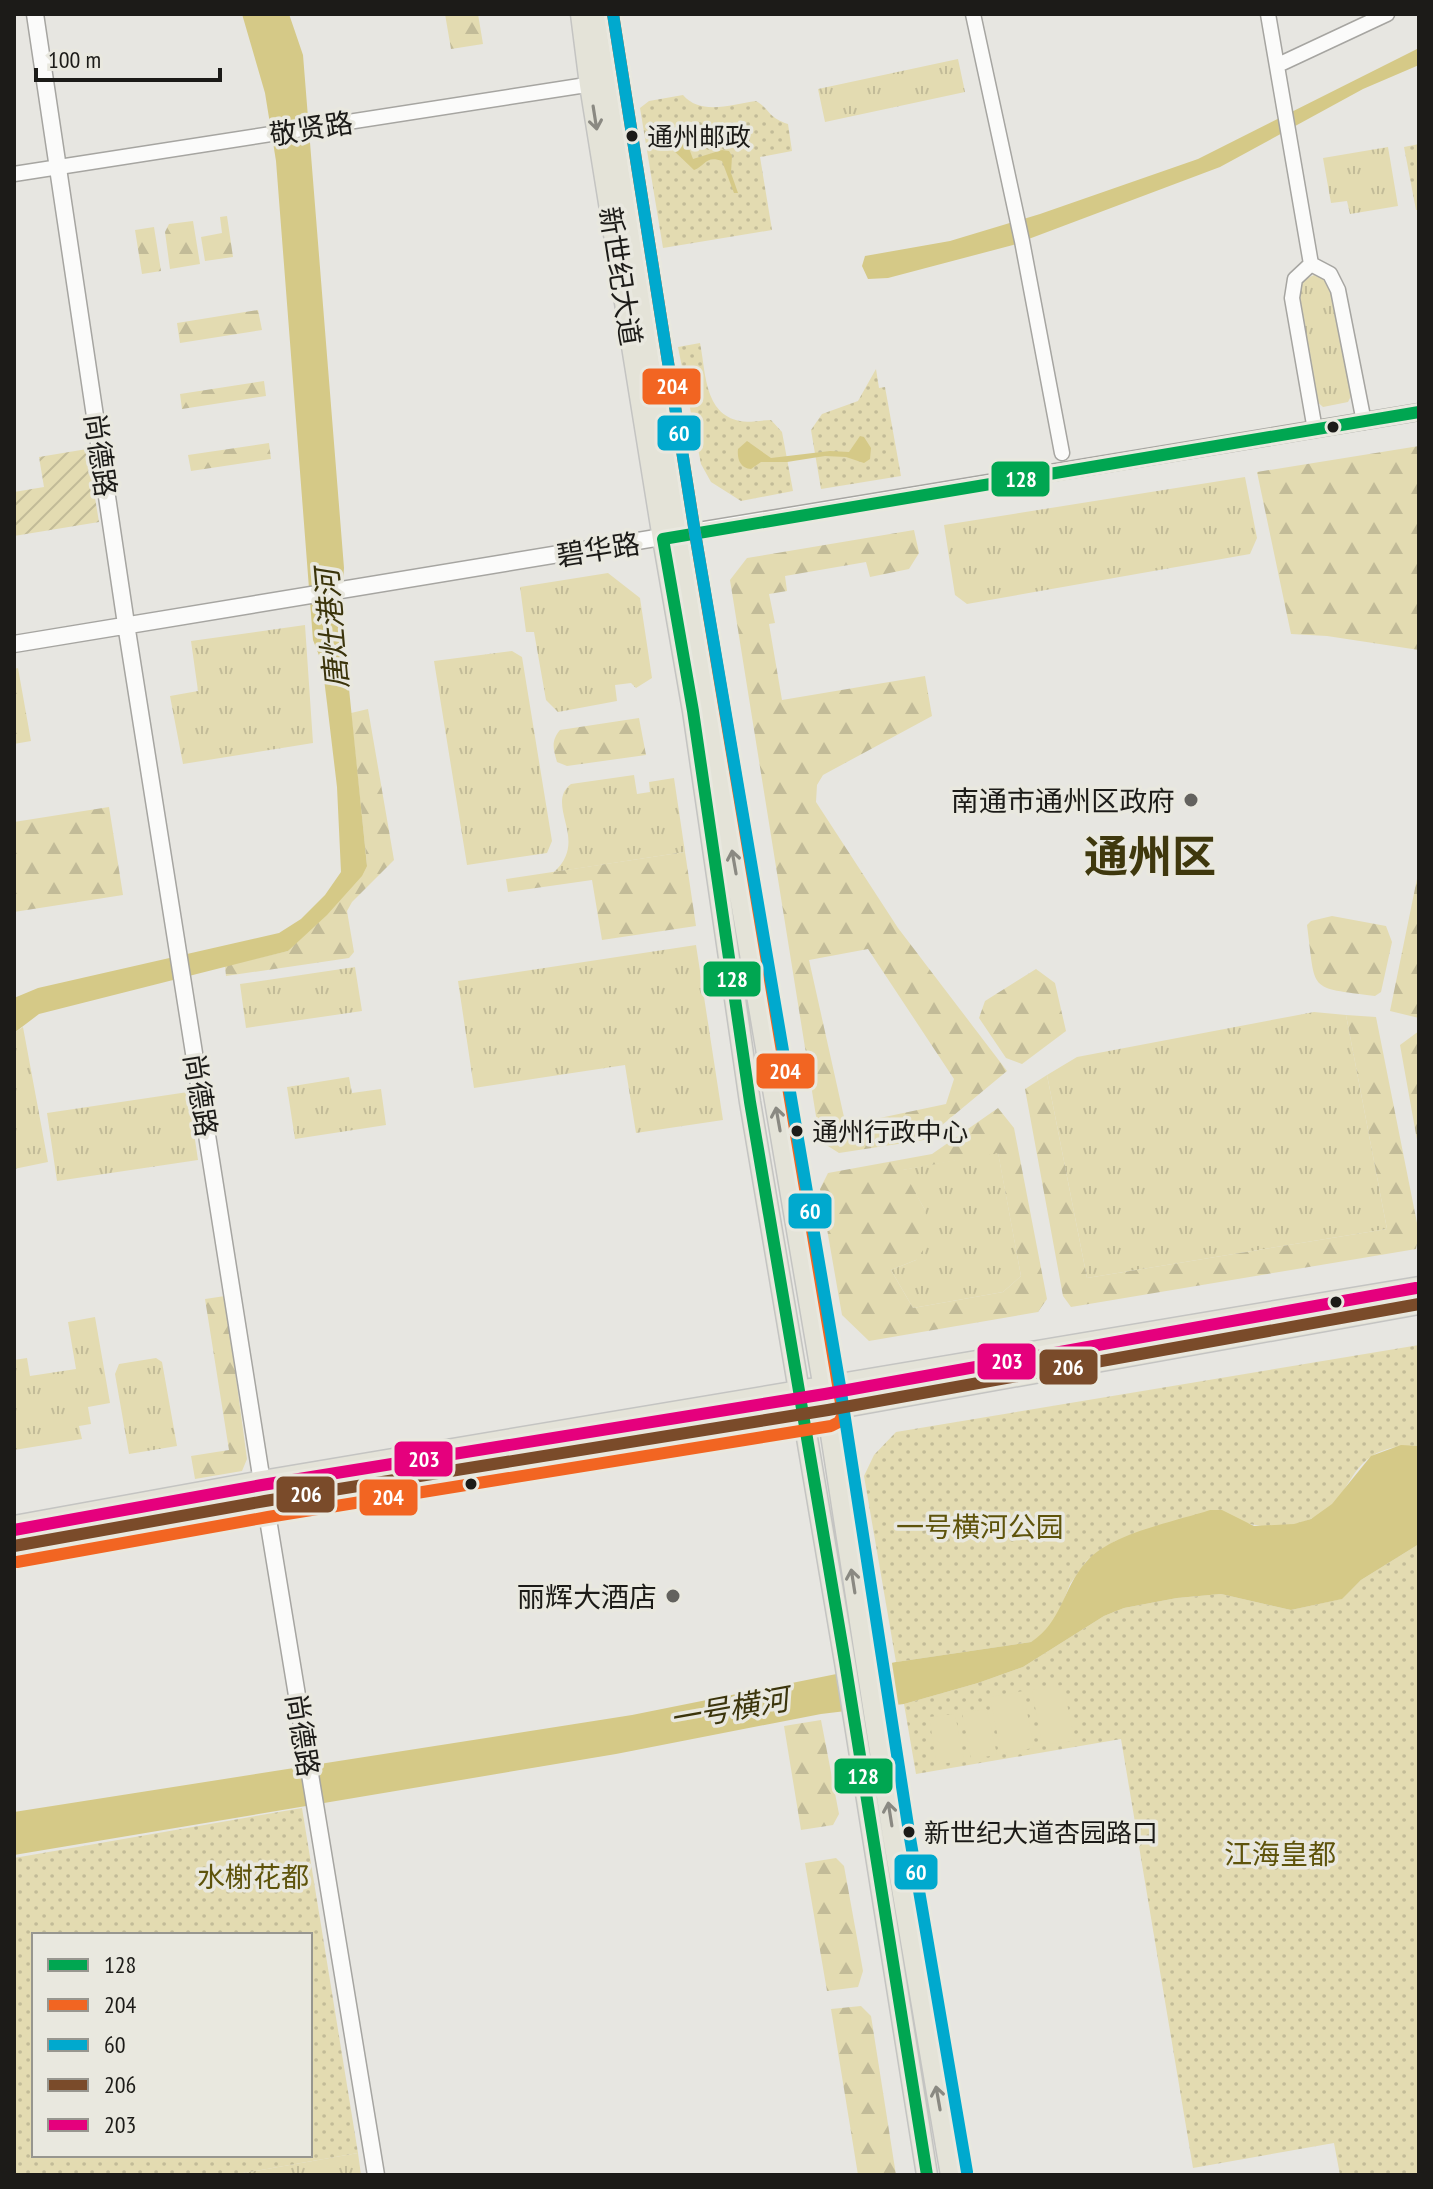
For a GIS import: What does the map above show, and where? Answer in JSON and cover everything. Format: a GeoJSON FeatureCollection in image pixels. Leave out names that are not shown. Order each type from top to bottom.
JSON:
{"type":"FeatureCollection","features":[{"type":"Feature","properties":{"kind":"main road","name":"新世纪大道"},"geometry":{"type":"LineString","coordinates":[[581,14],[598,83],[671,538],[828,1410]]}},
{"type":"Feature","properties":{"kind":"main road","name":"新世纪大道"},"geometry":{"type":"LineString","coordinates":[[597,14],[598,83]]}},
{"type":"Feature","properties":{"kind":"main road","name":"新世纪大道"},"geometry":{"type":"LineString","coordinates":[[671,538],[750,1102],[803,1413]]}},
{"type":"Feature","properties":{"kind":"main road"},"geometry":{"type":"LineString","coordinates":[[14,1546],[263,1491],[800,1392],[1419,1287]]}},
{"type":"Feature","properties":{"kind":"main road"},"geometry":{"type":"LineString","coordinates":[[14,1526],[828,1410],[1419,1304]]}},
{"type":"Feature","properties":{"kind":"main road"},"geometry":{"type":"LineString","coordinates":[[828,1410],[855,1660]]}},
{"type":"Feature","properties":{"kind":"main road"},"geometry":{"type":"LineString","coordinates":[[803,1413],[855,1660],[927,2175]]}},
{"type":"Feature","properties":{"kind":"main road"},"geometry":{"type":"LineString","coordinates":[[864,1716],[951,2175]]}},
{"type":"Feature","properties":{"kind":"street","name":"尚德路"},"geometry":{"type":"LineString","coordinates":[[35,14],[126,624],[263,1491],[376,2175]]}},
{"type":"Feature","properties":{"kind":"street"},"geometry":{"type":"LineString","coordinates":[[973,14],[1015,206],[1062,453]]}},
{"type":"Feature","properties":{"kind":"street"},"geometry":{"type":"LineString","coordinates":[[1268,14],[1311,264]]}},
{"type":"Feature","properties":{"kind":"street"},"geometry":{"type":"LineString","coordinates":[[1278,65],[1387,14]]}},
{"type":"Feature","properties":{"kind":"street","name":"敬贤路"},"geometry":{"type":"LineString","coordinates":[[14,174],[598,83]]}},
{"type":"Feature","properties":{"kind":"street"},"geometry":{"type":"LineString","coordinates":[[1311,264],[1330,274],[1338,290],[1364,422]]}},
{"type":"Feature","properties":{"kind":"street"},"geometry":{"type":"LineString","coordinates":[[1311,264],[1295,279],[1292,298],[1315,430]]}},
{"type":"Feature","properties":{"kind":"street","name":"碧华路"},"geometry":{"type":"LineString","coordinates":[[14,644],[671,538],[1419,412]]}},
{"type":"Feature","properties":{"kind":"green space"},"geometry":{"type":"Polygon","coordinates":[[[445,14],[478,14],[483,44],[451,49],[445,14]]]}},
{"type":"Feature","properties":{"kind":"green space"},"geometry":{"type":"Polygon","coordinates":[[[958,59],[965,92],[825,122],[818,89],[958,59]]]}},
{"type":"Feature","properties":{"kind":"green space"},"geometry":{"type":"Polygon","coordinates":[[[683,95],[708,107],[756,101],[776,119],[788,124],[792,151],[760,157],[772,230],[663,248],[640,108],[649,101],[683,95]]]}},
{"type":"Feature","properties":{"kind":"green space"},"geometry":{"type":"Polygon","coordinates":[[[1419,144],[1419,210],[1416,210],[1404,147],[1419,144]]]}},
{"type":"Feature","properties":{"kind":"green space"},"geometry":{"type":"Polygon","coordinates":[[[1388,147],[1398,206],[1350,214],[1347,201],[1331,203],[1323,158],[1388,147]]]}},
{"type":"Feature","properties":{"kind":"green space"},"geometry":{"type":"Polygon","coordinates":[[[227,216],[233,257],[205,261],[201,237],[222,233],[220,217],[227,216]]]}},
{"type":"Feature","properties":{"kind":"green space"},"geometry":{"type":"Polygon","coordinates":[[[193,221],[200,264],[170,269],[165,232],[169,224],[193,221]]]}},
{"type":"Feature","properties":{"kind":"green space"},"geometry":{"type":"Polygon","coordinates":[[[154,227],[161,271],[142,274],[135,230],[154,227]]]}},
{"type":"Feature","properties":{"kind":"green space"},"geometry":{"type":"Polygon","coordinates":[[[1314,275],[1330,282],[1353,392],[1348,402],[1323,407],[1314,399],[1296,290],[1300,282],[1314,275]]]}},
{"type":"Feature","properties":{"kind":"green space"},"geometry":{"type":"Polygon","coordinates":[[[258,310],[262,330],[180,343],[177,323],[258,310]]]}},
{"type":"Feature","properties":{"kind":"green space"},"geometry":{"type":"Polygon","coordinates":[[[700,343],[709,390],[719,410],[740,421],[771,420],[782,432],[793,491],[741,501],[711,482],[701,464],[678,347],[700,343]]]}},
{"type":"Feature","properties":{"kind":"green space"},"geometry":{"type":"Polygon","coordinates":[[[876,369],[879,388],[885,387],[901,476],[821,489],[811,430],[822,414],[858,401],[876,369]]]}},
{"type":"Feature","properties":{"kind":"green space"},"geometry":{"type":"Polygon","coordinates":[[[264,381],[266,396],[182,409],[180,394],[264,381]]]}},
{"type":"Feature","properties":{"kind":"green space"},"geometry":{"type":"Polygon","coordinates":[[[269,443],[271,459],[191,471],[188,455],[269,443]]]}},
{"type":"Feature","properties":{"kind":"green space"},"geometry":{"type":"Polygon","coordinates":[[[1419,446],[1419,650],[1327,636],[1291,634],[1257,472],[1419,446]]]}},
{"type":"Feature","properties":{"kind":"green space"},"geometry":{"type":"Polygon","coordinates":[[[87,449],[99,522],[14,536],[14,492],[44,487],[39,457],[87,449]]]}},
{"type":"Feature","properties":{"kind":"green space"},"geometry":{"type":"Polygon","coordinates":[[[1245,477],[1257,538],[1250,554],[967,604],[955,595],[944,525],[1245,477]]]}},
{"type":"Feature","properties":{"kind":"green space"},"geometry":{"type":"Polygon","coordinates":[[[914,530],[919,553],[909,569],[870,577],[866,562],[785,576],[787,591],[769,594],[775,623],[769,624],[782,700],[925,676],[932,716],[823,775],[817,785],[816,802],[898,928],[1007,1071],[924,1140],[839,1153],[820,1141],[730,580],[747,558],[914,530]],[[868,949],[809,960],[844,1117],[856,1123],[946,1104],[954,1079],[868,949]]]}},
{"type":"Feature","properties":{"kind":"green space"},"geometry":{"type":"Polygon","coordinates":[[[608,573],[640,598],[652,678],[636,688],[631,683],[615,685],[617,701],[558,712],[546,700],[534,632],[526,632],[520,587],[608,573]]]}},
{"type":"Feature","properties":{"kind":"green space"},"geometry":{"type":"Polygon","coordinates":[[[305,625],[313,743],[183,764],[170,696],[198,691],[191,641],[305,625]]]}},
{"type":"Feature","properties":{"kind":"green space"},"geometry":{"type":"Polygon","coordinates":[[[512,651],[522,657],[552,841],[547,853],[467,865],[434,661],[512,651]]]}},
{"type":"Feature","properties":{"kind":"green space"},"geometry":{"type":"Polygon","coordinates":[[[18,668],[31,741],[14,744],[14,669],[18,668]]]}},
{"type":"Feature","properties":{"kind":"green space"},"geometry":{"type":"Polygon","coordinates":[[[368,709],[394,860],[352,902],[347,911],[354,952],[349,958],[226,976],[225,966],[288,951],[367,865],[351,713],[368,709]]]}},
{"type":"Feature","properties":{"kind":"green space"},"geometry":{"type":"Polygon","coordinates":[[[639,718],[646,755],[567,766],[557,762],[554,745],[560,730],[639,718]]]}},
{"type":"Feature","properties":{"kind":"green space"},"geometry":{"type":"Polygon","coordinates":[[[634,775],[637,794],[650,792],[649,782],[674,778],[685,852],[554,872],[564,860],[568,848],[562,802],[564,792],[571,784],[634,775]]]}},
{"type":"Feature","properties":{"kind":"green space"},"geometry":{"type":"Polygon","coordinates":[[[109,807],[123,895],[14,912],[14,822],[109,807]]]}},
{"type":"Feature","properties":{"kind":"green space"},"geometry":{"type":"Polygon","coordinates":[[[685,852],[696,926],[602,940],[592,880],[508,892],[506,879],[685,852]]]}},
{"type":"Feature","properties":{"kind":"green space"},"geometry":{"type":"Polygon","coordinates":[[[1419,869],[1419,1018],[1390,1011],[1419,869]]]}},
{"type":"Feature","properties":{"kind":"green space"},"geometry":{"type":"Polygon","coordinates":[[[1332,916],[1386,926],[1392,942],[1381,992],[1375,996],[1337,991],[1319,983],[1312,964],[1307,925],[1311,921],[1332,916]]]}},
{"type":"Feature","properties":{"kind":"green space"},"geometry":{"type":"Polygon","coordinates":[[[696,945],[723,1120],[636,1133],[625,1065],[474,1088],[458,981],[696,945]]]}},
{"type":"Feature","properties":{"kind":"green space"},"geometry":{"type":"Polygon","coordinates":[[[355,967],[362,1011],[246,1028],[240,984],[355,967]]]}},
{"type":"Feature","properties":{"kind":"green space"},"geometry":{"type":"Polygon","coordinates":[[[1036,969],[1055,983],[1066,1031],[1022,1064],[1006,1058],[979,1018],[985,1001],[1036,969]]]}},
{"type":"Feature","properties":{"kind":"green space"},"geometry":{"type":"Polygon","coordinates":[[[1314,1012],[1346,1015],[1387,1229],[1087,1278],[1047,1075],[1077,1057],[1314,1012]]]}},
{"type":"Feature","properties":{"kind":"green space"},"geometry":{"type":"Polygon","coordinates":[[[1346,1015],[1376,1017],[1419,1233],[1416,1249],[1071,1307],[1063,1296],[1025,1089],[1047,1075],[1087,1278],[1387,1229],[1346,1015]]]}},
{"type":"Feature","properties":{"kind":"green space"},"geometry":{"type":"Polygon","coordinates":[[[23,1027],[48,1162],[14,1169],[14,1033],[23,1027]]]}},
{"type":"Feature","properties":{"kind":"green space"},"geometry":{"type":"Polygon","coordinates":[[[1419,1031],[1419,1151],[1400,1045],[1419,1031]]]}},
{"type":"Feature","properties":{"kind":"green space"},"geometry":{"type":"Polygon","coordinates":[[[349,1077],[352,1093],[381,1089],[386,1125],[295,1139],[287,1087],[349,1077]]]}},
{"type":"Feature","properties":{"kind":"green space"},"geometry":{"type":"Polygon","coordinates":[[[188,1092],[198,1160],[57,1181],[47,1113],[188,1092]]]}},
{"type":"Feature","properties":{"kind":"green space"},"geometry":{"type":"Polygon","coordinates":[[[998,1108],[1014,1128],[1047,1299],[1038,1312],[869,1341],[842,1315],[820,1189],[828,1173],[932,1154],[998,1108]],[[998,1153],[903,1170],[925,1210],[931,1239],[916,1260],[891,1270],[913,1308],[1003,1292],[1021,1276],[998,1153]]]}},
{"type":"Feature","properties":{"kind":"green space"},"geometry":{"type":"Polygon","coordinates":[[[998,1152],[1021,1276],[1003,1292],[913,1308],[891,1270],[916,1260],[925,1210],[902,1170],[998,1152]]]}},
{"type":"Feature","properties":{"kind":"green space"},"geometry":{"type":"Polygon","coordinates":[[[225,1296],[247,1459],[242,1471],[195,1479],[191,1456],[229,1450],[205,1299],[225,1296]]]}},
{"type":"Feature","properties":{"kind":"green space"},"geometry":{"type":"Polygon","coordinates":[[[95,1317],[110,1403],[88,1407],[91,1424],[79,1426],[82,1439],[14,1450],[14,1360],[27,1358],[30,1376],[76,1369],[68,1322],[95,1317]]]}},
{"type":"Feature","properties":{"kind":"green space","name":"一号横河公园"},"geometry":{"type":"Polygon","coordinates":[[[1419,1345],[1419,1446],[1395,1447],[1372,1456],[1360,1466],[1324,1512],[1301,1522],[1277,1527],[1241,1521],[1115,1541],[1087,1560],[1070,1584],[1058,1615],[1045,1633],[1031,1642],[896,1662],[864,1476],[874,1455],[896,1432],[1419,1345]]]}},
{"type":"Feature","properties":{"kind":"green space"},"geometry":{"type":"Polygon","coordinates":[[[156,1358],[162,1362],[177,1446],[129,1454],[115,1374],[119,1364],[156,1358]]]}},
{"type":"Feature","properties":{"kind":"green space","name":"江海皇都"},"geometry":{"type":"Polygon","coordinates":[[[1419,1544],[1419,2175],[1340,2175],[1334,2143],[1193,2168],[1121,1739],[916,1774],[904,1704],[1023,1667],[1104,1616],[1124,1608],[1221,1594],[1291,1610],[1341,1599],[1361,1580],[1419,1544]]]}},
{"type":"Feature","properties":{"kind":"green space"},"geometry":{"type":"Polygon","coordinates":[[[1063,1685],[1075,1741],[1042,1745],[1032,1690],[1063,1685]]]}},
{"type":"Feature","properties":{"kind":"green space"},"geometry":{"type":"Polygon","coordinates":[[[1023,1691],[1034,1748],[1001,1753],[990,1697],[1023,1691]]]}},
{"type":"Feature","properties":{"kind":"green space"},"geometry":{"type":"Polygon","coordinates":[[[987,1709],[997,1755],[971,1759],[962,1712],[987,1709]]]}},
{"type":"Feature","properties":{"kind":"green space"},"geometry":{"type":"Polygon","coordinates":[[[955,1714],[964,1761],[937,1764],[929,1717],[955,1714]]]}},
{"type":"Feature","properties":{"kind":"green space"},"geometry":{"type":"Polygon","coordinates":[[[821,1720],[839,1814],[833,1825],[801,1830],[784,1726],[821,1720]]]}},
{"type":"Feature","properties":{"kind":"green space","name":"水榭花都"},"geometry":{"type":"Polygon","coordinates":[[[302,1808],[358,2153],[232,2175],[14,2175],[14,1858],[302,1808]]]}},
{"type":"Feature","properties":{"kind":"green space"},"geometry":{"type":"Polygon","coordinates":[[[836,1858],[844,1866],[863,1971],[858,1987],[827,1991],[805,1863],[836,1858]]]}},
{"type":"Feature","properties":{"kind":"green space"},"geometry":{"type":"Polygon","coordinates":[[[861,2006],[871,2016],[896,2175],[858,2175],[831,2009],[861,2006]]]}},
{"type":"Feature","properties":{"kind":"green space"},"geometry":{"type":"Polygon","coordinates":[[[358,2153],[361,2175],[232,2175],[358,2153]]]}},
{"type":"Feature","properties":{"kind":"water","name":"唐灶港河"},"geometry":{"type":"Polygon","coordinates":[[[242,14],[289,14],[303,55],[344,568],[341,610],[367,866],[362,876],[327,915],[288,951],[39,1014],[14,1033],[14,998],[38,988],[279,933],[301,919],[325,895],[341,872],[337,787],[327,703],[322,663],[313,640],[276,161],[265,93],[242,14]]]}},
{"type":"Feature","properties":{"kind":"water"},"geometry":{"type":"Polygon","coordinates":[[[1419,48],[1419,65],[1363,89],[1220,167],[1013,245],[888,278],[868,279],[862,266],[865,256],[950,241],[1040,214],[1198,159],[1419,48]]]}},
{"type":"Feature","properties":{"kind":"water"},"geometry":{"type":"Polygon","coordinates":[[[695,133],[697,138],[687,143],[693,159],[722,150],[729,151],[732,156],[731,173],[738,193],[734,193],[722,161],[709,160],[694,170],[671,148],[671,139],[695,133]]]}},
{"type":"Feature","properties":{"kind":"water"},"geometry":{"type":"Polygon","coordinates":[[[860,436],[871,448],[870,459],[864,463],[846,457],[825,456],[787,462],[761,462],[751,469],[742,465],[738,456],[738,449],[747,441],[771,458],[830,451],[849,452],[860,436]]]}},
{"type":"Feature","properties":{"kind":"water","name":"一号横河"},"geometry":{"type":"Polygon","coordinates":[[[1401,1445],[1419,1446],[1419,1544],[1361,1580],[1342,1599],[1291,1610],[1221,1594],[1124,1608],[1104,1616],[1023,1667],[904,1704],[821,1714],[616,1754],[14,1855],[14,1812],[632,1715],[896,1662],[1031,1642],[1050,1624],[1086,1562],[1111,1543],[1210,1510],[1222,1510],[1254,1526],[1294,1524],[1311,1519],[1332,1504],[1371,1456],[1401,1445]]]}},
{"type":"Feature","properties":{"kind":"transit line","name":"204"},"geometry":{"type":"LineString","coordinates":[[17,1562],[268,1517],[831,1426],[839,1422],[843,1415],[695,533],[613,14]]}},
{"type":"Feature","properties":{"kind":"transit line","name":"60"},"geometry":{"type":"LineString","coordinates":[[613,14],[695,533],[840,1386],[909,1832],[967,2172]]}},
{"type":"Feature","properties":{"kind":"transit line","name":"128"},"geometry":{"type":"LineString","coordinates":[[927,2175],[845,1662],[750,1102],[693,711],[663,539],[1419,412]]}},
{"type":"Feature","properties":{"kind":"transit line","name":"203"},"geometry":{"type":"LineString","coordinates":[[14,1530],[262,1485],[825,1394],[1416,1288]]}},
{"type":"Feature","properties":{"kind":"transit line","name":"206"},"geometry":{"type":"LineString","coordinates":[[14,1546],[265,1501],[828,1410],[1419,1304]]}},
{"type":"Feature","properties":{"kind":"place","name":"通州邮政"},"geometry":{"type":"Point","coordinates":[632,136]}},
{"type":"Feature","properties":{"kind":"place","name":"南通市通州区政府"},"geometry":{"type":"Point","coordinates":[1191,800]}},
{"type":"Feature","properties":{"kind":"place","name":"通州行政中心"},"geometry":{"type":"Point","coordinates":[797,1131]}},
{"type":"Feature","properties":{"kind":"place","name":"丽辉大酒店"},"geometry":{"type":"Point","coordinates":[673,1596]}},
{"type":"Feature","properties":{"kind":"place","name":"新世纪大道杏园路口"},"geometry":{"type":"Point","coordinates":[909,1832]}},
{"type":"Feature","properties":{"kind":"district","name":"通州区"},"geometry":{"type":"Point","coordinates":[1150,855]}}]}
